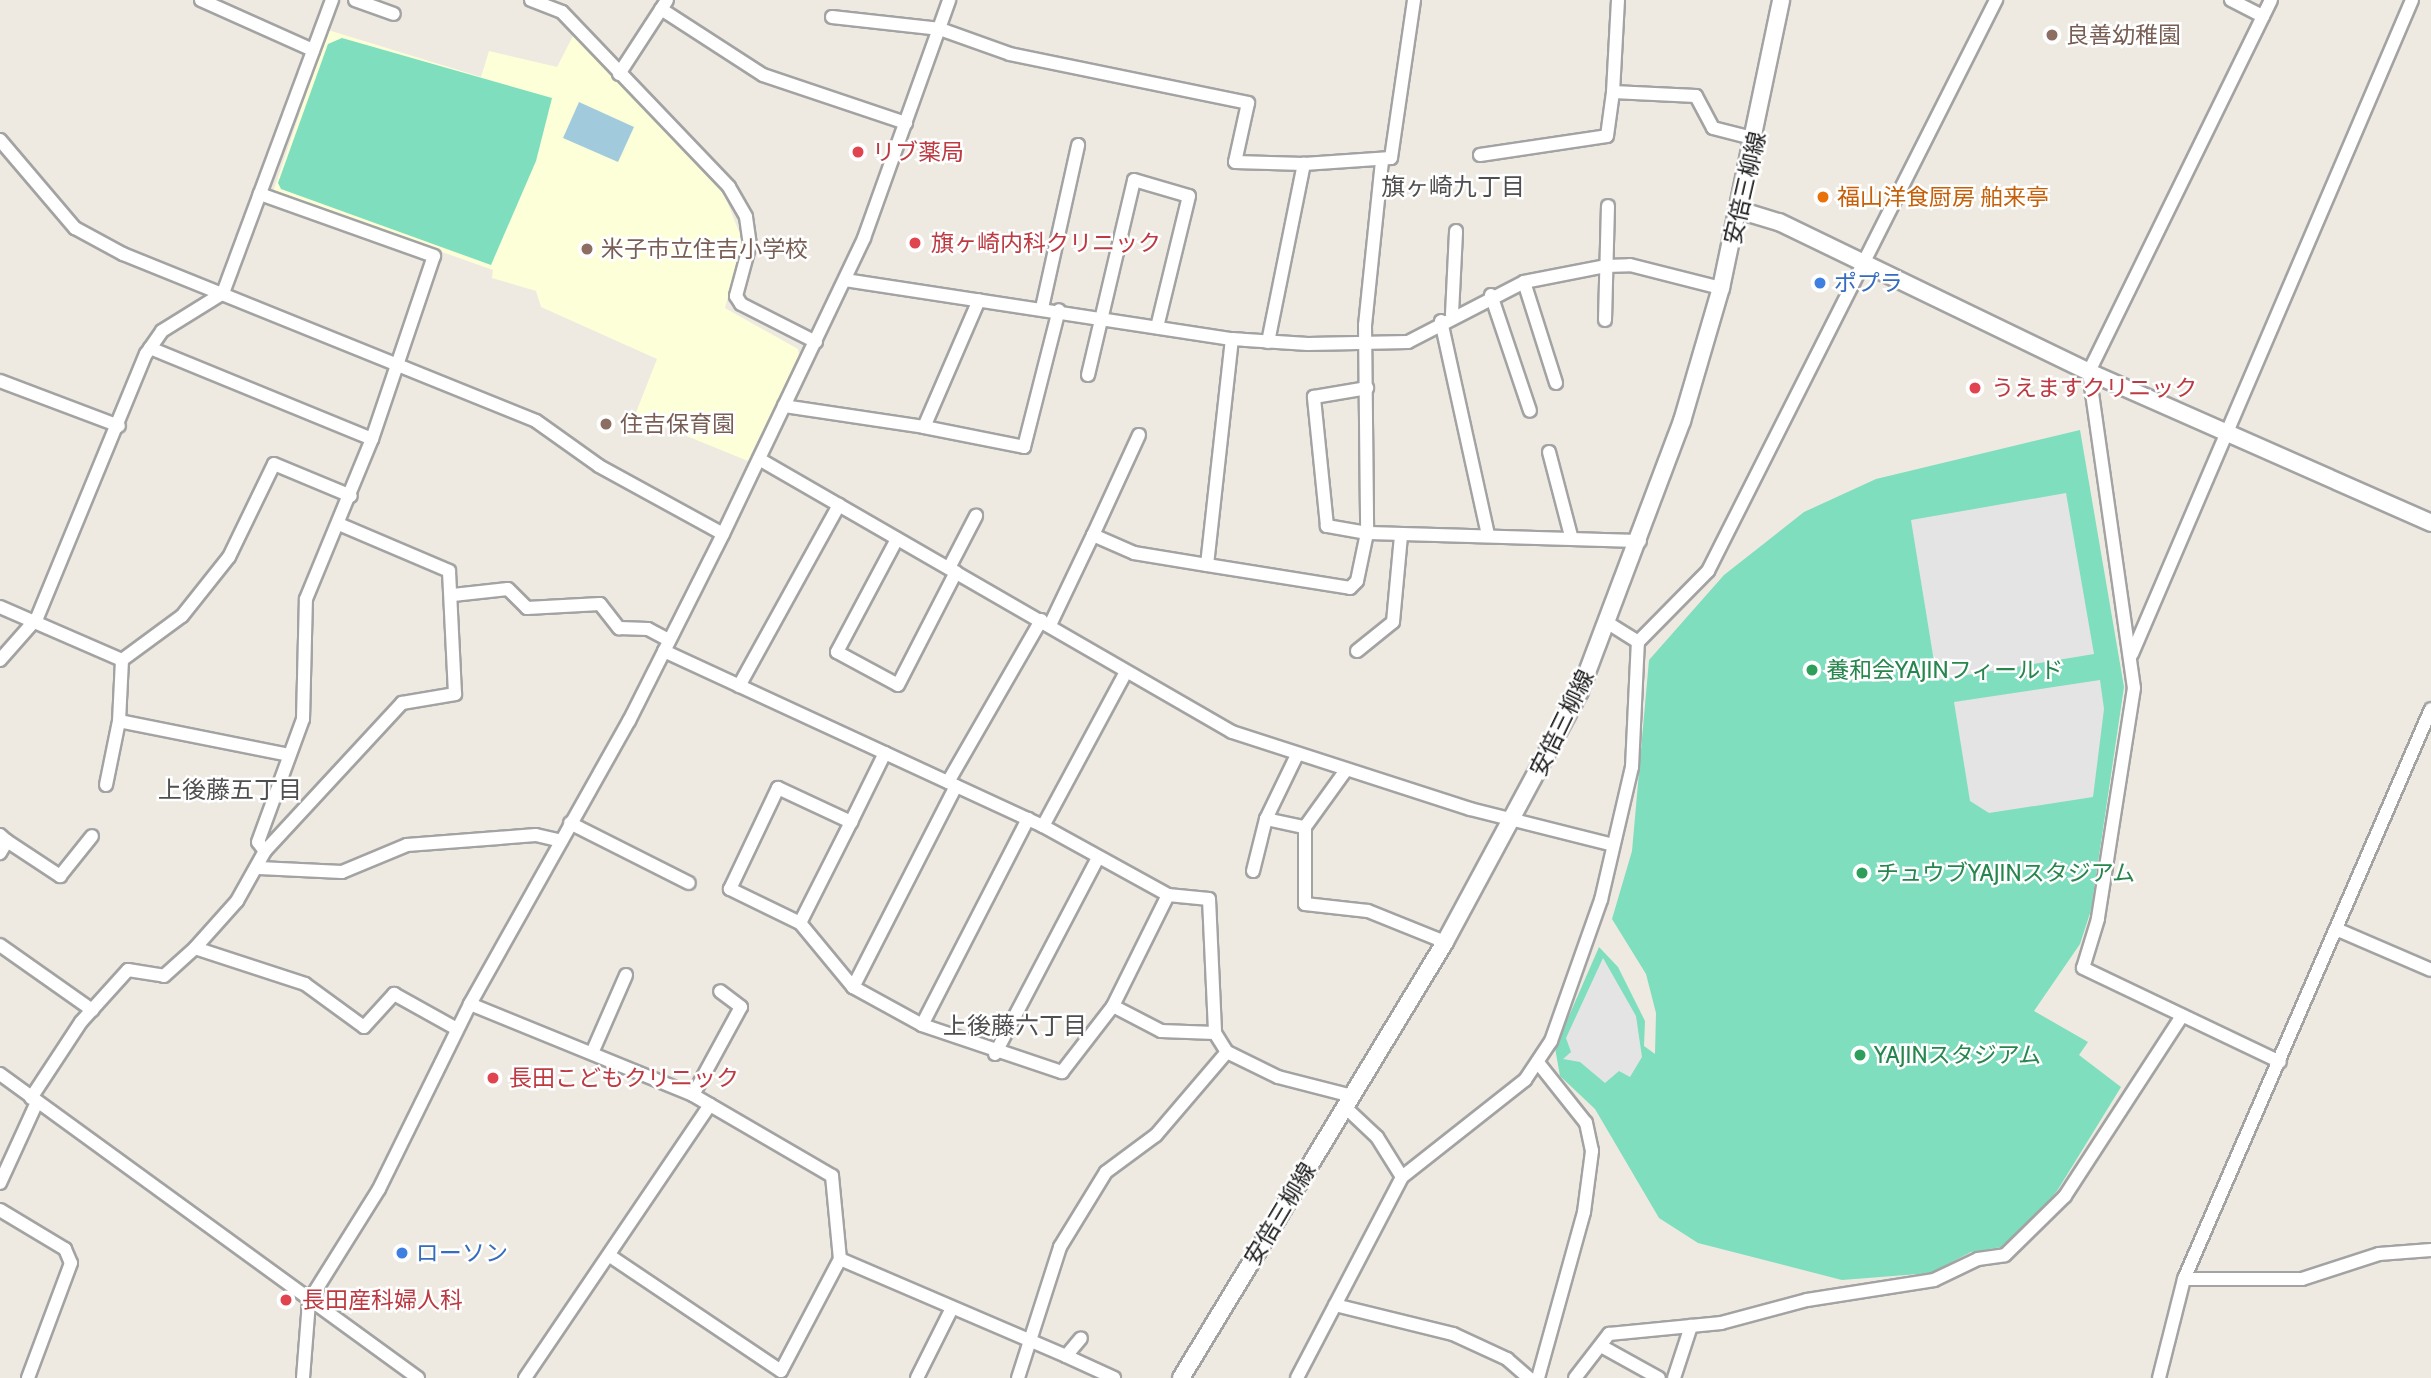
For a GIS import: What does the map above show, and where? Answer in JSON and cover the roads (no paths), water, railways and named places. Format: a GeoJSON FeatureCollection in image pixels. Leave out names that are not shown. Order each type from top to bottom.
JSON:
{"type":"FeatureCollection","features":[{"type":"Feature","properties":{"kind":"street"},"geometry":{"type":"LineString","coordinates":[[201,0],[313,50]]}},
{"type":"Feature","properties":{"kind":"street"},"geometry":{"type":"LineString","coordinates":[[0,660],[37,618],[120,426],[150,348],[162,331],[223,293],[332,0]]}},
{"type":"Feature","properties":{"kind":"street"},"geometry":{"type":"LineString","coordinates":[[355,0],[394,14]]}},
{"type":"Feature","properties":{"kind":"street"},"geometry":{"type":"LineString","coordinates":[[531,0],[562,12],[739,202],[750,244],[736,296],[741,304],[816,342]]}},
{"type":"Feature","properties":{"kind":"street"},"geometry":{"type":"LineString","coordinates":[[303,1378],[309,1301],[379,1189],[457,1028],[561,841],[723,534],[845,280],[906,123],[949,0]]}},
{"type":"Feature","properties":{"kind":"street"},"geometry":{"type":"LineString","coordinates":[[832,17],[940,29],[1010,54],[1248,103],[1235,162],[1304,164],[1382,161],[1391,158],[1414,0]]}},
{"type":"Feature","properties":{"kind":"street"},"geometry":{"type":"LineString","coordinates":[[1479,155],[1607,136],[1613,92],[1618,0]]}},
{"type":"Feature","properties":{"kind":"street","name":"安倍三柳線"},"geometry":{"type":"LineString","coordinates":[[1181,1378],[1445,942],[1515,819],[1608,624],[1640,541],[1721,288],[1742,211],[1781,0]]}},
{"type":"Feature","properties":{"kind":"street"},"geometry":{"type":"LineString","coordinates":[[1297,1378],[1402,1177],[1539,1064],[1571,993],[1632,767],[1638,642],[1708,571],[1862,261],[1996,0]]}},
{"type":"Feature","properties":{"kind":"street"},"geometry":{"type":"LineString","coordinates":[[2231,0],[2263,16]]}},
{"type":"Feature","properties":{"kind":"street"},"geometry":{"type":"LineString","coordinates":[[2271,0],[2090,372],[2105,509],[2132,654],[2129,729],[2098,919],[2083,968],[2280,1062]]}},
{"type":"Feature","properties":{"kind":"street"},"geometry":{"type":"LineString","coordinates":[[2132,654],[2412,0]]}},
{"type":"Feature","properties":{"kind":"street"},"geometry":{"type":"LineString","coordinates":[[620,74],[664,4],[763,75],[906,123]]}},
{"type":"Feature","properties":{"kind":"street"},"geometry":{"type":"LineString","coordinates":[[1613,92],[1696,96],[1713,128],[1756,139]]}},
{"type":"Feature","properties":{"kind":"street"},"geometry":{"type":"LineString","coordinates":[[0,141],[75,228],[223,293],[536,421],[599,466],[723,534]]}},
{"type":"Feature","properties":{"kind":"street"},"geometry":{"type":"LineString","coordinates":[[1042,308],[1078,145]]}},
{"type":"Feature","properties":{"kind":"street"},"geometry":{"type":"LineString","coordinates":[[1093,535],[1134,553],[1350,588],[1367,533],[1367,344],[1382,161]]}},
{"type":"Feature","properties":{"kind":"street"},"geometry":{"type":"LineString","coordinates":[[1268,342],[1304,164]]}},
{"type":"Feature","properties":{"kind":"street"},"geometry":{"type":"LineString","coordinates":[[1088,375],[1134,180],[1189,196],[1157,327]]}},
{"type":"Feature","properties":{"kind":"street"},"geometry":{"type":"LineString","coordinates":[[260,194],[434,256],[401,366],[341,525],[306,599],[303,719],[258,842],[265,851]]}},
{"type":"Feature","properties":{"kind":"street"},"geometry":{"type":"LineString","coordinates":[[1605,320],[1608,206]]}},
{"type":"Feature","properties":{"kind":"street"},"geometry":{"type":"LineString","coordinates":[[1742,211],[1862,261],[2090,372],[2431,523]]}},
{"type":"Feature","properties":{"kind":"street"},"geometry":{"type":"LineString","coordinates":[[1456,231],[1446,317],[1488,535]]}},
{"type":"Feature","properties":{"kind":"street"},"geometry":{"type":"LineString","coordinates":[[845,280],[1101,316],[1233,339],[1367,344],[1408,342],[1446,317],[1524,282],[1606,266],[1630,265],[1721,288]]}},
{"type":"Feature","properties":{"kind":"street"},"geometry":{"type":"LineString","coordinates":[[1524,282],[1556,383]]}},
{"type":"Feature","properties":{"kind":"street"},"geometry":{"type":"LineString","coordinates":[[1491,295],[1530,411]]}},
{"type":"Feature","properties":{"kind":"street"},"geometry":{"type":"LineString","coordinates":[[924,427],[979,300]]}},
{"type":"Feature","properties":{"kind":"street"},"geometry":{"type":"LineString","coordinates":[[784,406],[924,427],[1024,447],[1059,310]]}},
{"type":"Feature","properties":{"kind":"street"},"geometry":{"type":"LineString","coordinates":[[1206,565],[1233,339]]}},
{"type":"Feature","properties":{"kind":"street"},"geometry":{"type":"LineString","coordinates":[[150,348],[372,439]]}},
{"type":"Feature","properties":{"kind":"street"},"geometry":{"type":"LineString","coordinates":[[0,381],[120,426]]}},
{"type":"Feature","properties":{"kind":"street"},"geometry":{"type":"LineString","coordinates":[[1367,388],[1314,397],[1327,526],[1367,533],[1401,535],[1571,536],[1640,541]]}},
{"type":"Feature","properties":{"kind":"street"},"geometry":{"type":"LineString","coordinates":[[853,987],[952,784],[1093,535],[1139,435]]}},
{"type":"Feature","properties":{"kind":"street"},"geometry":{"type":"LineString","coordinates":[[1549,452],[1571,536]]}},
{"type":"Feature","properties":{"kind":"street"},"geometry":{"type":"LineString","coordinates":[[759,459],[1045,623],[1125,674],[1232,732],[1346,770],[1613,845]]}},
{"type":"Feature","properties":{"kind":"street"},"geometry":{"type":"LineString","coordinates":[[122,660],[182,617],[229,557],[274,464],[351,496]]}},
{"type":"Feature","properties":{"kind":"street"},"geometry":{"type":"LineString","coordinates":[[739,686],[839,505]]}},
{"type":"Feature","properties":{"kind":"street"},"geometry":{"type":"LineString","coordinates":[[897,539],[837,652],[898,685],[976,516]]}},
{"type":"Feature","properties":{"kind":"street"},"geometry":{"type":"LineString","coordinates":[[0,1183],[34,1100],[92,1010],[128,970],[164,976],[195,948],[259,868],[265,851],[402,703],[455,694],[453,596],[449,571],[341,525]]}},
{"type":"Feature","properties":{"kind":"street"},"geometry":{"type":"LineString","coordinates":[[1357,651],[1393,622],[1401,535]]}},
{"type":"Feature","properties":{"kind":"street"},"geometry":{"type":"LineString","coordinates":[[453,596],[508,589],[527,608],[600,604],[619,628],[648,629],[666,645],[739,686],[1028,819],[1168,895],[1209,899],[1215,1033],[1227,1052],[1278,1077],[1349,1102],[1377,1137],[1402,1177]]}},
{"type":"Feature","properties":{"kind":"street"},"geometry":{"type":"LineString","coordinates":[[0,607],[37,618],[122,660]]}},
{"type":"Feature","properties":{"kind":"street"},"geometry":{"type":"LineString","coordinates":[[1608,624],[1638,642]]}},
{"type":"Feature","properties":{"kind":"street"},"geometry":{"type":"LineString","coordinates":[[106,785],[119,721],[122,660]]}},
{"type":"Feature","properties":{"kind":"street"},"geometry":{"type":"LineString","coordinates":[[1043,827],[1125,674]]}},
{"type":"Feature","properties":{"kind":"street"},"geometry":{"type":"LineString","coordinates":[[2159,1378],[2184,1279],[2431,709]]}},
{"type":"Feature","properties":{"kind":"street"},"geometry":{"type":"LineString","coordinates":[[119,721],[289,755]]}},
{"type":"Feature","properties":{"kind":"street"},"geometry":{"type":"LineString","coordinates":[[800,923],[885,753]]}},
{"type":"Feature","properties":{"kind":"street"},"geometry":{"type":"LineString","coordinates":[[1253,871],[1266,819],[1297,755]]}},
{"type":"Feature","properties":{"kind":"street"},"geometry":{"type":"LineString","coordinates":[[1346,770],[1305,827],[1305,904],[1368,911],[1445,942]]}},
{"type":"Feature","properties":{"kind":"street"},"geometry":{"type":"LineString","coordinates":[[851,822],[778,788],[730,889],[800,923],[853,987],[922,1024],[995,1054],[1062,1072],[1113,1006],[1168,895]]}},
{"type":"Feature","properties":{"kind":"street"},"geometry":{"type":"LineString","coordinates":[[922,1024],[1028,819]]}},
{"type":"Feature","properties":{"kind":"street"},"geometry":{"type":"LineString","coordinates":[[1266,819],[1305,827]]}},
{"type":"Feature","properties":{"kind":"street"},"geometry":{"type":"LineString","coordinates":[[570,823],[689,883]]}},
{"type":"Feature","properties":{"kind":"street"},"geometry":{"type":"LineString","coordinates":[[259,868],[342,872],[407,845],[536,835],[561,841]]}},
{"type":"Feature","properties":{"kind":"street"},"geometry":{"type":"LineString","coordinates":[[0,853],[4,838],[60,876],[92,836]]}},
{"type":"Feature","properties":{"kind":"street"},"geometry":{"type":"LineString","coordinates":[[995,1054],[1098,858]]}},
{"type":"Feature","properties":{"kind":"street"},"geometry":{"type":"LineString","coordinates":[[2336,929],[2431,970]]}},
{"type":"Feature","properties":{"kind":"street"},"geometry":{"type":"LineString","coordinates":[[0,945],[92,1010]]}},
{"type":"Feature","properties":{"kind":"street"},"geometry":{"type":"LineString","coordinates":[[195,948],[305,984],[364,1027],[394,993],[457,1028]]}},
{"type":"Feature","properties":{"kind":"street"},"geometry":{"type":"LineString","coordinates":[[592,1053],[626,975]]}},
{"type":"Feature","properties":{"kind":"street"},"geometry":{"type":"LineString","coordinates":[[693,1095],[741,1007],[720,991]]}},
{"type":"Feature","properties":{"kind":"street"},"geometry":{"type":"LineString","coordinates":[[470,1004],[693,1095],[832,1176],[840,1259],[779,1375],[610,1256]]}},
{"type":"Feature","properties":{"kind":"street"},"geometry":{"type":"LineString","coordinates":[[1113,1006],[1161,1031],[1215,1033]]}},
{"type":"Feature","properties":{"kind":"street"},"geometry":{"type":"LineString","coordinates":[[1576,1378],[1609,1334],[1691,1326],[1934,1280],[2023,1244],[2065,1196],[2182,1016]]}},
{"type":"Feature","properties":{"kind":"street"},"geometry":{"type":"LineString","coordinates":[[1018,1378],[1026,1343],[1060,1247],[1106,1172],[1156,1135],[1227,1052]]}},
{"type":"Feature","properties":{"kind":"street"},"geometry":{"type":"LineString","coordinates":[[1538,1378],[1584,1212],[1592,1151],[1586,1123],[1539,1064]]}},
{"type":"Feature","properties":{"kind":"street"},"geometry":{"type":"LineString","coordinates":[[0,1074],[418,1378]]}},
{"type":"Feature","properties":{"kind":"street"},"geometry":{"type":"LineString","coordinates":[[525,1378],[710,1105]]}},
{"type":"Feature","properties":{"kind":"street"},"geometry":{"type":"LineString","coordinates":[[0,1210],[65,1249],[71,1263],[28,1378]]}},
{"type":"Feature","properties":{"kind":"street"},"geometry":{"type":"LineString","coordinates":[[2184,1279],[2302,1279],[2379,1254],[2431,1250]]}},
{"type":"Feature","properties":{"kind":"street"},"geometry":{"type":"LineString","coordinates":[[840,1259],[1026,1343],[1066,1356],[1114,1378]]}},
{"type":"Feature","properties":{"kind":"street"},"geometry":{"type":"LineString","coordinates":[[1335,1305],[1453,1334],[1507,1359],[1529,1378]]}},
{"type":"Feature","properties":{"kind":"street"},"geometry":{"type":"LineString","coordinates":[[917,1378],[951,1310]]}},
{"type":"Feature","properties":{"kind":"street"},"geometry":{"type":"LineString","coordinates":[[1674,1378],[1691,1326]]}},
{"type":"Feature","properties":{"kind":"street"},"geometry":{"type":"LineString","coordinates":[[1066,1356],[1081,1338]]}},
{"type":"Feature","properties":{"kind":"street"},"geometry":{"type":"LineString","coordinates":[[1601,1346],[1658,1378]]}},
{"type":"Feature","properties":{"kind":"water"},"geometry":{"type":"Polygon","coordinates":[[[579,102],[634,127],[618,162],[563,138],[579,102]]]}},
{"type":"Feature","properties":{"kind":"place","name":"良善幼稚園"},"geometry":{"type":"Point","coordinates":[2052,35]}},
{"type":"Feature","properties":{"kind":"place","name":"リブ薬局"},"geometry":{"type":"Point","coordinates":[858,152]}},
{"type":"Feature","properties":{"kind":"place","name":"福山洋食厨房 舶来亭"},"geometry":{"type":"Point","coordinates":[1823,197]}},
{"type":"Feature","properties":{"kind":"place","name":"旗ヶ崎内科クリニック"},"geometry":{"type":"Point","coordinates":[915,243]}},
{"type":"Feature","properties":{"kind":"place","name":"米子市立住吉小学校"},"geometry":{"type":"Point","coordinates":[587,249]}},
{"type":"Feature","properties":{"kind":"place","name":"ポプラ"},"geometry":{"type":"Point","coordinates":[1820,283]}},
{"type":"Feature","properties":{"kind":"place","name":"うえますクリニック"},"geometry":{"type":"Point","coordinates":[1975,388]}},
{"type":"Feature","properties":{"kind":"place","name":"住吉保育園"},"geometry":{"type":"Point","coordinates":[606,424]}},
{"type":"Feature","properties":{"kind":"place","name":"養和会YAJINフィールド"},"geometry":{"type":"Point","coordinates":[1812,670]}},
{"type":"Feature","properties":{"kind":"place","name":"チュウブYAJINスタジアム"},"geometry":{"type":"Point","coordinates":[1862,873]}},
{"type":"Feature","properties":{"kind":"place","name":"YAJINスタジアム"},"geometry":{"type":"Point","coordinates":[1860,1055]}},
{"type":"Feature","properties":{"kind":"place","name":"長田こどもクリニック"},"geometry":{"type":"Point","coordinates":[493,1078]}},
{"type":"Feature","properties":{"kind":"place","name":"ローソン"},"geometry":{"type":"Point","coordinates":[402,1253]}},
{"type":"Feature","properties":{"kind":"place","name":"長田産科婦人科"},"geometry":{"type":"Point","coordinates":[286,1300]}},
{"type":"Feature","properties":{"kind":"district","name":"旗ヶ崎九丁目"},"geometry":{"type":"Point","coordinates":[1453,187]}},
{"type":"Feature","properties":{"kind":"district","name":"上後藤五丁目"},"geometry":{"type":"Point","coordinates":[230,790]}},
{"type":"Feature","properties":{"kind":"district","name":"上後藤六丁目"},"geometry":{"type":"Point","coordinates":[1015,1026]}}]}
